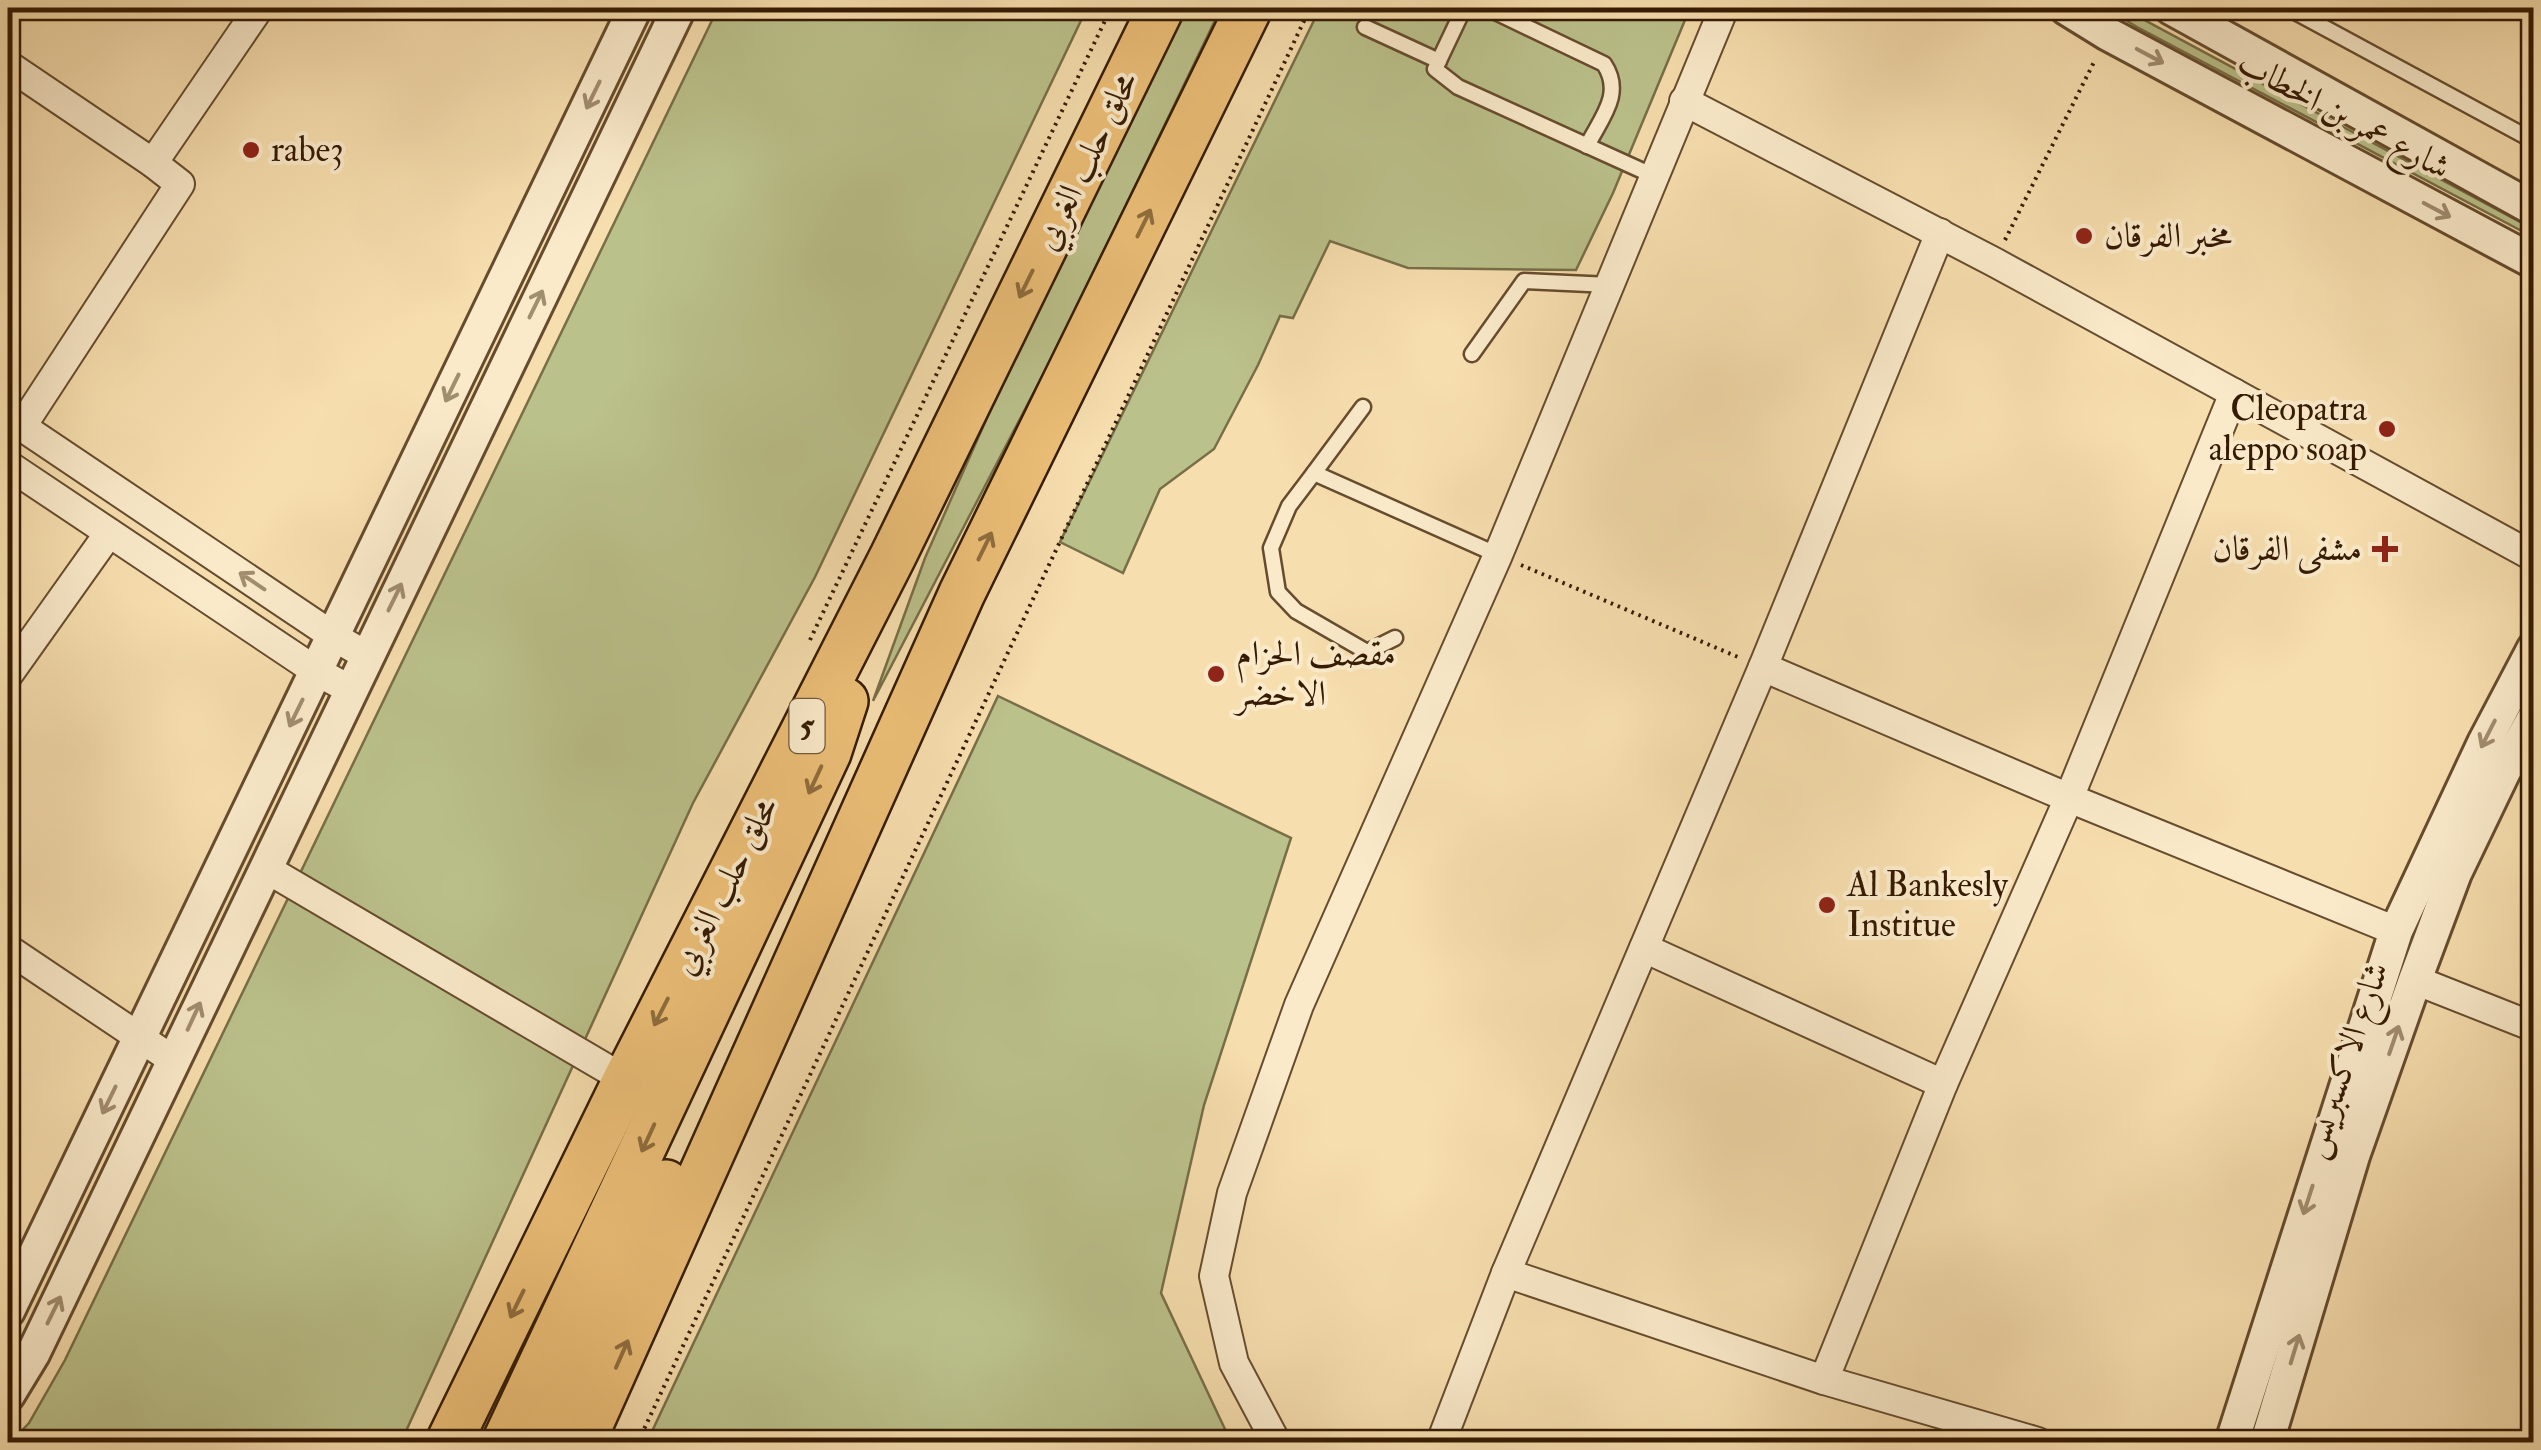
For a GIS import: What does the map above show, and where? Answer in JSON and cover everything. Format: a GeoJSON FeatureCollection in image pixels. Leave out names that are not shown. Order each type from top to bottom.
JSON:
{"type":"FeatureCollection","features":[{"type":"Feature","properties":{"kind":"highway","name":"محلق حلب الغربي"},"geometry":{"type":"LineString","coordinates":[[449,1442],[626,1080],[893,556],[1161,8]]}},
{"type":"Feature","properties":{"kind":"highway"},"geometry":{"type":"LineString","coordinates":[[582,1442],[962,593],[1249,8]]}},
{"type":"Feature","properties":{"kind":"highway"},"geometry":{"type":"LineString","coordinates":[[505,1442],[828,753],[893,556]]}},
{"type":"Feature","properties":{"kind":"highway"},"geometry":{"type":"LineString","coordinates":[[541,1442],[862,775],[962,593]]}},
{"type":"Feature","properties":{"kind":"street"},"geometry":{"type":"LineString","coordinates":[[152,163],[258,8]]}},
{"type":"Feature","properties":{"kind":"street"},"geometry":{"type":"LineString","coordinates":[[8,1311],[635,8]]}},
{"type":"Feature","properties":{"kind":"street"},"geometry":{"type":"LineString","coordinates":[[8,1395],[33,1354],[679,8]]}},
{"type":"Feature","properties":{"kind":"street"},"geometry":{"type":"LineString","coordinates":[[1276,1442],[1234,1363],[1214,1276],[1232,1193],[1299,1005],[1498,555],[1724,8]]}},
{"type":"Feature","properties":{"kind":"street","name":"شارع عمر بن الخطاب"},"geometry":{"type":"LineString","coordinates":[[2066,8],[2534,262]]}},
{"type":"Feature","properties":{"kind":"street","name":"شارع عمر بن الخطاب"},"geometry":{"type":"LineString","coordinates":[[2172,8],[2534,209]]}},
{"type":"Feature","properties":{"kind":"street"},"geometry":{"type":"LineString","coordinates":[[8,65],[180,184],[14,422],[367,656]]}},
{"type":"Feature","properties":{"kind":"street"},"geometry":{"type":"LineString","coordinates":[[1684,101],[1940,233],[2534,557]]}},
{"type":"Feature","properties":{"kind":"street"},"geometry":{"type":"LineString","coordinates":[[1440,1442],[1506,1273],[1763,667],[1940,233]]}},
{"type":"Feature","properties":{"kind":"street"},"geometry":{"type":"LineString","coordinates":[[1824,1380],[1943,1084],[2069,798],[2234,394]]}},
{"type":"Feature","properties":{"kind":"street"},"geometry":{"type":"LineString","coordinates":[[8,465],[350,690]]}},
{"type":"Feature","properties":{"kind":"street"},"geometry":{"type":"LineString","coordinates":[[8,675],[109,533]]}},
{"type":"Feature","properties":{"kind":"street"},"geometry":{"type":"LineString","coordinates":[[2232,1442],[2396,931],[2484,743],[2534,648]]}},
{"type":"Feature","properties":{"kind":"street"},"geometry":{"type":"LineString","coordinates":[[1763,667],[2069,798],[2396,931]]}},
{"type":"Feature","properties":{"kind":"street","name":"شارع الاكسبريس"},"geometry":{"type":"LineString","coordinates":[[2267,1442],[2353,1156],[2415,980],[2455,873],[2534,718]]}},
{"type":"Feature","properties":{"kind":"street"},"geometry":{"type":"LineString","coordinates":[[265,868],[626,1080]]}},
{"type":"Feature","properties":{"kind":"street"},"geometry":{"type":"LineString","coordinates":[[1644,948],[1943,1084]]}},
{"type":"Feature","properties":{"kind":"street"},"geometry":{"type":"LineString","coordinates":[[8,949],[173,1060]]}},
{"type":"Feature","properties":{"kind":"street"},"geometry":{"type":"LineString","coordinates":[[2415,980],[2534,1027]]}},
{"type":"Feature","properties":{"kind":"street"},"geometry":{"type":"LineString","coordinates":[[1506,1273],[1824,1380],[2038,1442]]}},
{"type":"Feature","properties":{"kind":"lane"},"geometry":{"type":"LineString","coordinates":[[1464,8],[1435,69],[1458,87],[1654,176]]}},
{"type":"Feature","properties":{"kind":"lane"},"geometry":{"type":"LineString","coordinates":[[1487,8],[1604,64],[1612,76],[1614,94],[1587,146]]}},
{"type":"Feature","properties":{"kind":"lane"},"geometry":{"type":"LineString","coordinates":[[2288,8],[2534,141]]}},
{"type":"Feature","properties":{"kind":"lane"},"geometry":{"type":"LineString","coordinates":[[1366,27],[1439,61]]}},
{"type":"Feature","properties":{"kind":"lane"},"geometry":{"type":"LineString","coordinates":[[1472,354],[1524,281],[1611,285]]}},
{"type":"Feature","properties":{"kind":"lane"},"geometry":{"type":"LineString","coordinates":[[1363,407],[1288,506],[1271,548],[1278,592],[1296,611],[1367,652],[1395,638]]}},
{"type":"Feature","properties":{"kind":"lane"},"geometry":{"type":"LineString","coordinates":[[1314,473],[1498,555]]}},
{"type":"Feature","properties":{"kind":"path"},"geometry":{"type":"LineString","coordinates":[[802,655],[1110,8]]}},
{"type":"Feature","properties":{"kind":"path"},"geometry":{"type":"LineString","coordinates":[[638,1442],[1310,8]]}},
{"type":"Feature","properties":{"kind":"path"},"geometry":{"type":"LineString","coordinates":[[1994,262],[2108,34]]}},
{"type":"Feature","properties":{"kind":"path"},"geometry":{"type":"LineString","coordinates":[[1498,555],[1763,667]]}},
{"type":"Feature","properties":{"kind":"green space"},"geometry":{"type":"Polygon","coordinates":[[[718,8],[1087,8],[815,577],[693,803],[401,1442],[11,1442],[29,1423],[65,1360],[718,8]]]}},
{"type":"Feature","properties":{"kind":"green space"},"geometry":{"type":"Polygon","coordinates":[[[1183,8],[1221,8],[1060,342],[873,701],[925,558],[1024,334],[1183,8]]]}},
{"type":"Feature","properties":{"kind":"green space"},"geometry":{"type":"Polygon","coordinates":[[[1320,8],[1690,8],[1613,193],[1576,270],[1408,268],[1330,241],[1293,318],[1280,316],[1214,449],[1160,489],[1123,573],[1060,542],[1320,8]]]}},
{"type":"Feature","properties":{"kind":"green space"},"geometry":{"type":"Polygon","coordinates":[[[2106,8],[2122,8],[2533,229],[2533,237],[2137,27],[2106,8]]]}},
{"type":"Feature","properties":{"kind":"green space"},"geometry":{"type":"Polygon","coordinates":[[[998,696],[1291,838],[1204,1105],[1161,1293],[1231,1442],[647,1442],[998,696]]]}},
{"type":"Feature","properties":{"kind":"place","name":"rabe3"},"geometry":{"type":"Point","coordinates":[251,150]}},
{"type":"Feature","properties":{"kind":"place","name":"مخبر الفرقان"},"geometry":{"type":"Point","coordinates":[2084,236]}},
{"type":"Feature","properties":{"kind":"place","name":"Cleopatra aleppo soap"},"geometry":{"type":"Point","coordinates":[2387,429]}},
{"type":"Feature","properties":{"kind":"place","name":"مشفى الفرقان"},"geometry":{"type":"Point","coordinates":[2385,549]}},
{"type":"Feature","properties":{"kind":"place","name":"مقصف الحزام الاخضر"},"geometry":{"type":"Point","coordinates":[1216,674]}},
{"type":"Feature","properties":{"kind":"place","name":"Al Bankesly Institue"},"geometry":{"type":"Point","coordinates":[1827,905]}}]}
